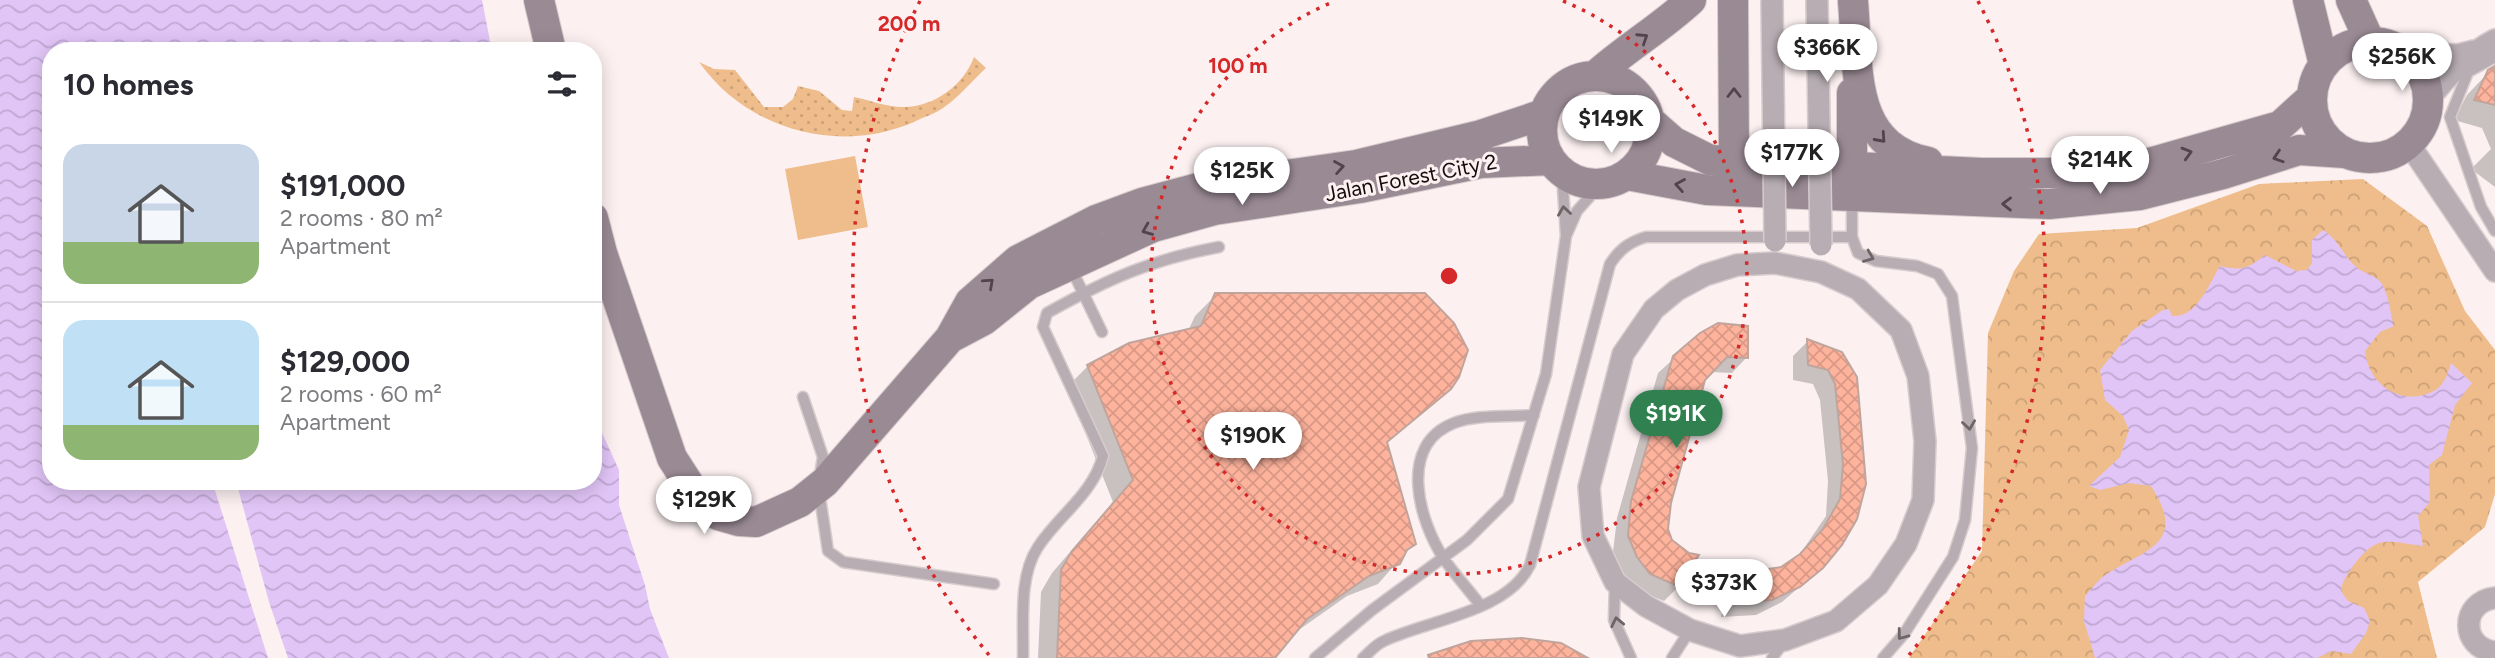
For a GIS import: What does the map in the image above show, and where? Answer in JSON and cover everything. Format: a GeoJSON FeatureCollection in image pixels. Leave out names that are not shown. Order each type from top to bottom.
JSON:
{"type":"FeatureCollection","features":[{"type":"Feature","properties":{"kind":"street"},"geometry":{"type":"LineString","coordinates":[[538,0],[549,42]]}},
{"type":"Feature","properties":{"kind":"street"},"geometry":{"type":"LineString","coordinates":[[1556,166],[1543,138],[1544,114],[1558,91],[1569,83],[1595,76],[1620,53],[1668,22],[1691,0]]}},
{"type":"Feature","properties":{"kind":"street"},"geometry":{"type":"LineString","coordinates":[[1733,0],[1734,161]]}},
{"type":"Feature","properties":{"kind":"street"},"geometry":{"type":"LineString","coordinates":[[1772,0],[1775,252]]}},
{"type":"Feature","properties":{"kind":"street"},"geometry":{"type":"LineString","coordinates":[[1817,0],[1821,272]]}},
{"type":"Feature","properties":{"kind":"street"},"geometry":{"type":"LineString","coordinates":[[2308,0],[2324,65]]}},
{"type":"Feature","properties":{"kind":"street"},"geometry":{"type":"LineString","coordinates":[[2351,0],[2370,42]]}},
{"type":"Feature","properties":{"kind":"street"},"geometry":{"type":"LineString","coordinates":[[1852,197],[1853,1]]}},
{"type":"Feature","properties":{"kind":"street"},"geometry":{"type":"LineString","coordinates":[[1853,1],[1861,89],[1874,131],[1888,147],[1907,158],[1982,173]]}},
{"type":"Feature","properties":{"kind":"street"},"geometry":{"type":"LineString","coordinates":[[2405,53],[2458,55],[2474,51],[2495,40]]}},
{"type":"Feature","properties":{"kind":"street"},"geometry":{"type":"LineString","coordinates":[[2370,42],[2389,45],[2405,53],[2418,66],[2426,83],[2429,99],[2427,116],[2409,144],[2395,153],[2379,158],[2361,158],[2345,153],[2331,143],[2320,130],[2312,97],[2316,80],[2324,65],[2336,53],[2353,45],[2370,42]]}},
{"type":"Feature","properties":{"kind":"street"},"geometry":{"type":"LineString","coordinates":[[2429,99],[2446,76],[2474,51]]}},
{"type":"Feature","properties":{"kind":"street"},"geometry":{"type":"LineString","coordinates":[[1595,76],[1625,83],[1645,106],[1650,121],[1646,152],[1614,180]]}},
{"type":"Feature","properties":{"kind":"street"},"geometry":{"type":"LineString","coordinates":[[1650,121],[1695,154],[1710,160],[1982,173],[2054,173],[2132,168],[2280,127],[2312,97]]}},
{"type":"Feature","properties":{"kind":"street","name":"Jalan Forest City 2"},"geometry":{"type":"LineString","coordinates":[[818,487],[950,338],[984,320],[1029,284],[1096,220],[1142,203],[1202,187],[1356,165],[1481,135],[1544,114]]}},
{"type":"Feature","properties":{"kind":"street"},"geometry":{"type":"LineString","coordinates":[[2409,144],[2495,271]]}},
{"type":"Feature","properties":{"kind":"street","name":"Jalan Forest City 2"},"geometry":{"type":"LineString","coordinates":[[1063,253],[1214,210],[1348,190],[1480,163],[1556,166],[1576,180],[1614,180],[1707,190],[2049,205],[2140,195],[2223,174],[2300,150],[2345,153]]}},
{"type":"Feature","properties":{"kind":"street"},"geometry":{"type":"LineString","coordinates":[[1775,252],[1858,289],[1901,330],[1918,376],[1925,441],[1923,500],[1906,544],[1878,585],[1836,621],[1785,640],[1740,646],[1690,629],[1646,606],[1615,582],[1593,536],[1589,487],[1623,354],[1654,309],[1677,290],[1705,275],[1775,252]]}},
{"type":"Feature","properties":{"kind":"street"},"geometry":{"type":"LineString","coordinates":[[602,253],[672,458],[701,503],[718,515],[739,522],[756,522],[800,502],[818,487]]}},
{"type":"Feature","properties":{"kind":"street"},"geometry":{"type":"LineString","coordinates":[[2489,653],[2472,640],[2468,625],[2469,616],[2478,603],[2495,598]]}},
{"type":"Feature","properties":{"kind":"lane"},"geometry":{"type":"LineString","coordinates":[[2495,57],[2468,72],[2450,117],[2481,207],[2495,231]]}},
{"type":"Feature","properties":{"kind":"lane"},"geometry":{"type":"LineString","coordinates":[[1315,658],[1372,610],[1467,540],[1508,499],[1534,415],[1554,334],[1566,236],[1556,166]]}},
{"type":"Feature","properties":{"kind":"lane"},"geometry":{"type":"LineString","coordinates":[[1566,236],[1577,211],[1614,180]]}},
{"type":"Feature","properties":{"kind":"lane"},"geometry":{"type":"LineString","coordinates":[[1852,197],[1853,237],[1858,253],[1876,261],[1917,266],[1938,274],[1952,296],[1972,448],[1965,520],[1953,557],[1904,635],[1883,658]]}},
{"type":"Feature","properties":{"kind":"lane"},"geometry":{"type":"LineString","coordinates":[[1363,658],[1382,642],[1481,606],[1515,588],[1530,565],[1610,264],[1618,251],[1632,241],[1646,237],[1853,237]]}},
{"type":"Feature","properties":{"kind":"lane"},"geometry":{"type":"LineString","coordinates":[[1023,658],[1027,571],[1036,548],[1093,482],[1103,456],[1043,327],[1047,313],[1083,292],[1139,266],[1219,247]]}},
{"type":"Feature","properties":{"kind":"lane"},"geometry":{"type":"LineString","coordinates":[[1063,253],[1102,332]]}},
{"type":"Feature","properties":{"kind":"lane"},"geometry":{"type":"LineString","coordinates":[[803,397],[823,457],[818,487],[828,551],[843,562],[994,584]]}},
{"type":"Feature","properties":{"kind":"lane"},"geometry":{"type":"LineString","coordinates":[[1481,606],[1443,557],[1420,504],[1416,483],[1426,445],[1454,423],[1534,415]]}},
{"type":"Feature","properties":{"kind":"lane"},"geometry":{"type":"LineString","coordinates":[[1615,582],[1614,620],[1631,658]]}},
{"type":"Feature","properties":{"kind":"lane"},"geometry":{"type":"LineString","coordinates":[[1672,658],[1690,629]]}},
{"type":"Feature","properties":{"kind":"lane"},"geometry":{"type":"LineString","coordinates":[[1772,658],[1785,640]]}},
{"type":"Feature","properties":{"kind":"green space"},"geometry":{"type":"Polygon","coordinates":[[[974,57],[986,68],[940,110],[885,132],[855,136],[796,130],[768,120],[742,105],[719,85],[699,62],[714,69],[735,70],[764,107],[783,107],[793,99],[798,86],[819,91],[842,110],[852,111],[854,97],[902,107],[925,104],[955,85],[963,77],[974,57]]]}},
{"type":"Feature","properties":{"kind":"green space"},"geometry":{"type":"Polygon","coordinates":[[[855,156],[868,227],[798,240],[785,169],[855,156]]]}},
{"type":"Feature","properties":{"kind":"green space"},"geometry":{"type":"Polygon","coordinates":[[[2363,179],[2427,226],[2465,311],[2495,350],[2495,494],[2485,527],[2418,582],[2437,658],[1909,658],[1982,551],[1988,333],[2014,271],[2039,234],[2137,228],[2259,184],[2363,179]]]}},
{"type":"Feature","properties":{"kind":"water"},"geometry":{"type":"Polygon","coordinates":[[[0,0],[482,0],[490,42],[42,42],[42,490],[215,490],[268,658],[0,658],[0,0]]]}},
{"type":"Feature","properties":{"kind":"water"},"geometry":{"type":"Polygon","coordinates":[[[2323,230],[2355,266],[2382,284],[2386,293],[2394,326],[2380,332],[2365,351],[2367,363],[2379,383],[2398,395],[2422,396],[2440,386],[2451,363],[2472,383],[2455,405],[2442,455],[2429,465],[2430,502],[2418,516],[2423,546],[2391,542],[2376,544],[2361,556],[2349,572],[2341,591],[2348,601],[2364,608],[2370,621],[2366,633],[2351,654],[2332,651],[2317,658],[2095,658],[2084,621],[2085,596],[2104,576],[2156,544],[2163,534],[2165,522],[2162,506],[2151,486],[2129,483],[2100,490],[2089,486],[2120,457],[2129,430],[2123,416],[2105,400],[2100,370],[2132,331],[2163,310],[2169,309],[2172,316],[2181,315],[2195,306],[2220,266],[2244,268],[2265,255],[2296,271],[2307,270],[2312,263],[2312,240],[2323,230]]]}},
{"type":"Feature","properties":{"kind":"water"},"geometry":{"type":"Polygon","coordinates":[[[602,433],[619,470],[619,505],[650,609],[669,658],[288,658],[269,602],[238,490],[602,490],[602,433]]]}},
{"type":"Feature","properties":{"kind":"building"},"geometry":{"type":"Polygon","coordinates":[[[2495,66],[2495,105],[2474,100],[2488,70],[2495,66]]]}},
{"type":"Feature","properties":{"kind":"building"},"geometry":{"type":"Polygon","coordinates":[[[1215,293],[1425,293],[1454,323],[1468,350],[1459,377],[1451,389],[1387,442],[1416,544],[1407,550],[1400,564],[1369,576],[1307,619],[1275,658],[1057,658],[1061,570],[1072,551],[1133,480],[1087,365],[1129,343],[1201,326],[1215,293]]]}},
{"type":"Feature","properties":{"kind":"building"},"geometry":{"type":"Polygon","coordinates":[[[1718,323],[1748,326],[1748,358],[1727,357],[1705,380],[1671,503],[1668,529],[1672,540],[1689,553],[1699,555],[1680,587],[1650,574],[1637,557],[1628,536],[1631,501],[1673,356],[1700,333],[1718,323]]]}},
{"type":"Feature","properties":{"kind":"building"},"geometry":{"type":"Polygon","coordinates":[[[1807,339],[1842,352],[1857,377],[1866,484],[1857,519],[1842,545],[1823,568],[1800,587],[1772,600],[1735,603],[1741,573],[1781,567],[1800,554],[1823,529],[1840,499],[1843,464],[1835,384],[1828,370],[1808,365],[1807,339]]]}},
{"type":"Feature","properties":{"kind":"building"},"geometry":{"type":"Polygon","coordinates":[[[1522,638],[1561,643],[1588,658],[1429,658],[1428,655],[1471,641],[1522,638]]]}}]}
